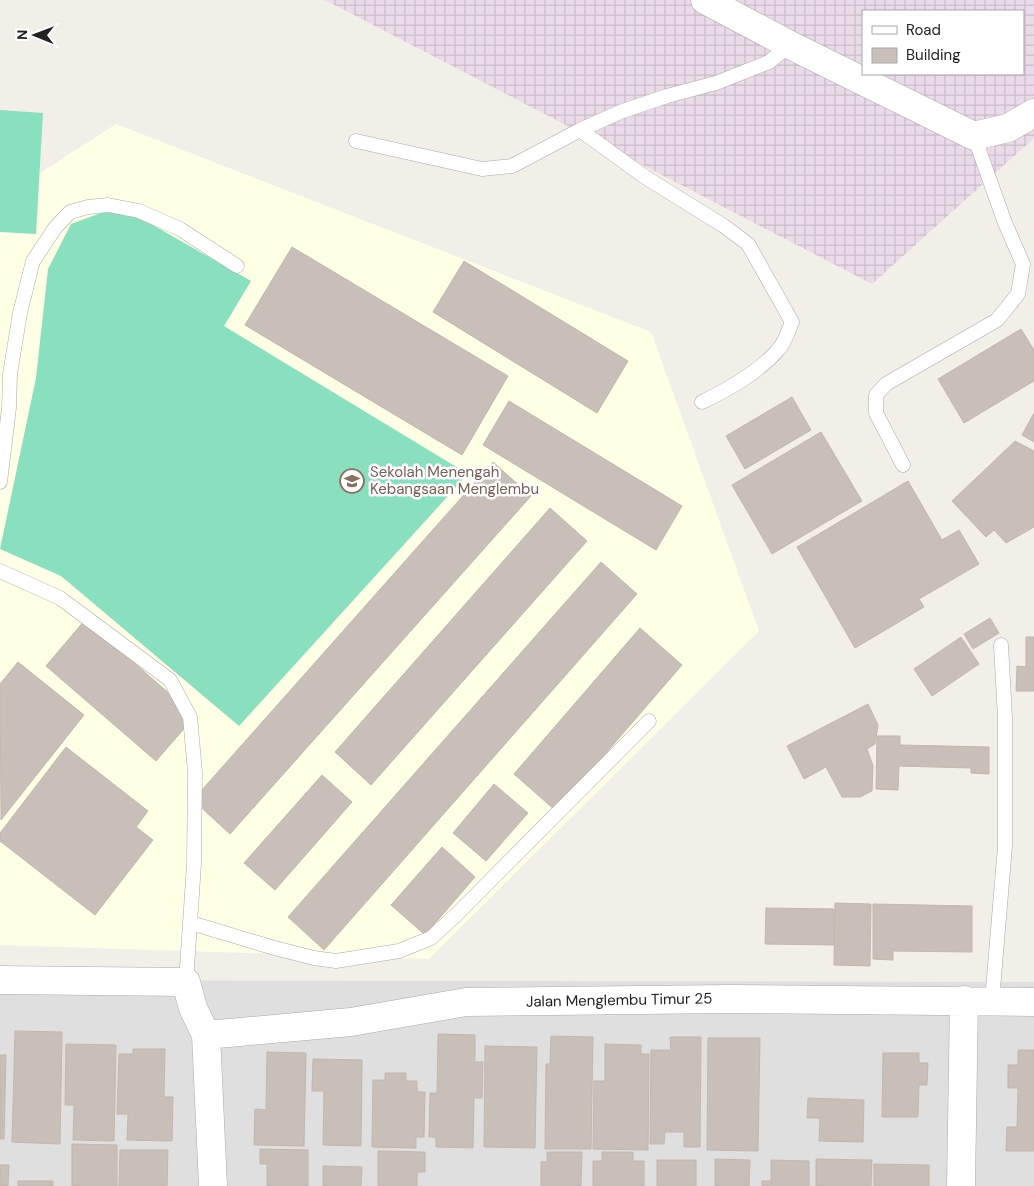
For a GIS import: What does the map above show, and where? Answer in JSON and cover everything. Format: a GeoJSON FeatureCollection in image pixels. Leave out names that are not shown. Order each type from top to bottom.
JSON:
{"type":"FeatureCollection","features":[{"type":"Feature","properties":{"kind":"street"},"geometry":{"type":"LineString","coordinates":[[706,0],[974,136],[1008,128],[1034,113]]}},
{"type":"Feature","properties":{"kind":"street"},"geometry":{"type":"LineString","coordinates":[[0,980],[186,982],[193,1008],[206,1035],[212,1186]]}},
{"type":"Feature","properties":{"kind":"street","name":"Jalan Menglembu Timur 25"},"geometry":{"type":"LineString","coordinates":[[206,1035],[352,1022],[466,1002],[729,999],[1034,1002]]}},
{"type":"Feature","properties":{"kind":"street"},"geometry":{"type":"LineString","coordinates":[[961,1186],[964,1000]]}},
{"type":"Feature","properties":{"kind":"lane"},"geometry":{"type":"LineString","coordinates":[[356,141],[482,169],[512,166],[580,130],[620,112],[667,96],[716,83],[769,62],[790,44]]}},
{"type":"Feature","properties":{"kind":"lane"},"geometry":{"type":"LineString","coordinates":[[580,130],[645,177],[724,226],[748,244],[792,322],[780,349],[755,371],[721,393],[702,402]]}},
{"type":"Feature","properties":{"kind":"lane"},"geometry":{"type":"LineString","coordinates":[[903,466],[876,413],[876,395],[886,384],[996,320],[1018,294],[1023,264],[1005,223],[974,136]]}},
{"type":"Feature","properties":{"kind":"lane"},"geometry":{"type":"LineString","coordinates":[[0,482],[9,408],[10,374],[20,312],[33,261],[55,228],[70,212],[88,207],[108,205],[139,211],[180,229],[238,266]]}},
{"type":"Feature","properties":{"kind":"lane"},"geometry":{"type":"LineString","coordinates":[[0,571],[60,598],[170,680],[190,717],[195,772],[191,922],[186,982]]}},
{"type":"Feature","properties":{"kind":"lane"},"geometry":{"type":"LineString","coordinates":[[992,1001],[1005,846],[1005,718],[1001,645]]}},
{"type":"Feature","properties":{"kind":"lane"},"geometry":{"type":"LineString","coordinates":[[191,922],[271,947],[314,958],[336,961],[398,950],[431,938],[649,721]]}},
{"type":"Feature","properties":{"kind":"shaded area"},"geometry":{"type":"Polygon","coordinates":[[[325,0],[1034,0],[1034,138],[872,284],[325,0]]]}},
{"type":"Feature","properties":{"kind":"shaded area","name":"Sekolah Menengah Kebangsaan Menglembu"},"geometry":{"type":"Polygon","coordinates":[[[116,124],[651,332],[759,631],[429,959],[0,945],[0,199],[116,124]]]}},
{"type":"Feature","properties":{"kind":"shaded area"},"geometry":{"type":"Polygon","coordinates":[[[0,980],[1034,982],[1034,1186],[0,1186],[0,980]]]}},
{"type":"Feature","properties":{"kind":"green space"},"geometry":{"type":"Polygon","coordinates":[[[0,110],[43,113],[36,234],[0,232],[0,110]]]}},
{"type":"Feature","properties":{"kind":"green space"},"geometry":{"type":"Polygon","coordinates":[[[109,210],[144,220],[251,281],[224,326],[468,474],[239,726],[61,576],[0,549],[36,378],[48,269],[71,224],[109,210]]]}},
{"type":"Feature","properties":{"kind":"building"},"geometry":{"type":"Polygon","coordinates":[[[292,247],[508,376],[462,455],[245,325],[292,247]]]}},
{"type":"Feature","properties":{"kind":"building"},"geometry":{"type":"Polygon","coordinates":[[[464,261],[628,361],[597,413],[433,312],[464,261]]]}},
{"type":"Feature","properties":{"kind":"building"},"geometry":{"type":"Polygon","coordinates":[[[1021,329],[1034,350],[1034,381],[964,423],[938,379],[1021,329]]]}},
{"type":"Feature","properties":{"kind":"building"},"geometry":{"type":"Polygon","coordinates":[[[792,397],[811,430],[745,469],[726,436],[792,397]]]}},
{"type":"Feature","properties":{"kind":"building"},"geometry":{"type":"Polygon","coordinates":[[[509,401],[682,506],[656,550],[483,445],[509,401]]]}},
{"type":"Feature","properties":{"kind":"building"},"geometry":{"type":"Polygon","coordinates":[[[1034,413],[1034,442],[1022,435],[1034,413]]]}},
{"type":"Feature","properties":{"kind":"building"},"geometry":{"type":"Polygon","coordinates":[[[821,432],[862,501],[772,554],[732,485],[821,432]]]}},
{"type":"Feature","properties":{"kind":"building"},"geometry":{"type":"Polygon","coordinates":[[[1015,441],[1034,451],[1034,527],[1006,543],[994,530],[986,537],[952,501],[1015,441]]]}},
{"type":"Feature","properties":{"kind":"building"},"geometry":{"type":"Polygon","coordinates":[[[493,462],[531,496],[230,834],[193,800],[493,462]]]}},
{"type":"Feature","properties":{"kind":"building"},"geometry":{"type":"Polygon","coordinates":[[[908,481],[942,540],[959,530],[979,564],[919,599],[924,607],[855,648],[797,547],[908,481]]]}},
{"type":"Feature","properties":{"kind":"building"},"geometry":{"type":"Polygon","coordinates":[[[550,508],[587,541],[371,785],[335,752],[550,508]]]}},
{"type":"Feature","properties":{"kind":"building"},"geometry":{"type":"Polygon","coordinates":[[[601,562],[637,594],[324,950],[288,917],[601,562]]]}},
{"type":"Feature","properties":{"kind":"building"},"geometry":{"type":"Polygon","coordinates":[[[990,618],[999,633],[973,649],[964,634],[990,618]]]}},
{"type":"Feature","properties":{"kind":"building"},"geometry":{"type":"Polygon","coordinates":[[[85,620],[195,716],[156,761],[46,666],[85,620]]]}},
{"type":"Feature","properties":{"kind":"building"},"geometry":{"type":"Polygon","coordinates":[[[640,628],[682,665],[556,811],[514,774],[640,628]]]}},
{"type":"Feature","properties":{"kind":"building"},"geometry":{"type":"Polygon","coordinates":[[[961,637],[979,664],[932,696],[914,669],[961,637]]]}},
{"type":"Feature","properties":{"kind":"building"},"geometry":{"type":"Polygon","coordinates":[[[1026,637],[1034,637],[1034,691],[1016,691],[1017,666],[1026,667],[1026,637]]]}},
{"type":"Feature","properties":{"kind":"building"},"geometry":{"type":"Polygon","coordinates":[[[18,662],[84,715],[1,820],[0,684],[18,662]]]}},
{"type":"Feature","properties":{"kind":"building"},"geometry":{"type":"Polygon","coordinates":[[[868,704],[878,725],[875,744],[867,749],[873,766],[872,791],[860,797],[842,797],[826,767],[804,779],[787,746],[868,704]]]}},
{"type":"Feature","properties":{"kind":"building"},"geometry":{"type":"Polygon","coordinates":[[[877,736],[900,736],[900,745],[989,747],[989,774],[971,773],[971,768],[899,766],[898,790],[876,789],[877,736]]]}},
{"type":"Feature","properties":{"kind":"building"},"geometry":{"type":"Polygon","coordinates":[[[66,747],[148,811],[136,827],[153,840],[95,915],[0,841],[0,833],[66,747]]]}},
{"type":"Feature","properties":{"kind":"building"},"geometry":{"type":"Polygon","coordinates":[[[322,775],[352,802],[275,890],[244,863],[322,775]]]}},
{"type":"Feature","properties":{"kind":"building"},"geometry":{"type":"Polygon","coordinates":[[[494,784],[528,813],[486,861],[453,833],[494,784]]]}},
{"type":"Feature","properties":{"kind":"building"},"geometry":{"type":"Polygon","coordinates":[[[442,847],[475,877],[425,935],[391,905],[442,847]]]}},
{"type":"Feature","properties":{"kind":"building"},"geometry":{"type":"Polygon","coordinates":[[[835,903],[871,904],[870,966],[834,965],[835,903]]]}},
{"type":"Feature","properties":{"kind":"building"},"geometry":{"type":"Polygon","coordinates":[[[873,904],[972,906],[972,952],[893,951],[893,960],[873,959],[873,904]]]}},
{"type":"Feature","properties":{"kind":"building"},"geometry":{"type":"Polygon","coordinates":[[[766,908],[834,909],[834,945],[765,944],[766,908]]]}},
{"type":"Feature","properties":{"kind":"building"},"geometry":{"type":"Polygon","coordinates":[[[15,1031],[62,1032],[60,1144],[12,1142],[15,1031]]]}},
{"type":"Feature","properties":{"kind":"building"},"geometry":{"type":"Polygon","coordinates":[[[438,1034],[475,1035],[475,1062],[483,1062],[482,1098],[474,1098],[473,1148],[436,1147],[436,1137],[429,1137],[430,1093],[437,1093],[438,1034]]]}},
{"type":"Feature","properties":{"kind":"building"},"geometry":{"type":"Polygon","coordinates":[[[551,1036],[593,1037],[591,1149],[545,1149],[546,1064],[550,1064],[551,1036]]]}},
{"type":"Feature","properties":{"kind":"building"},"geometry":{"type":"Polygon","coordinates":[[[670,1037],[701,1037],[700,1147],[684,1147],[684,1132],[665,1132],[664,1144],[650,1144],[651,1050],[671,1050],[670,1037]]]}},
{"type":"Feature","properties":{"kind":"building"},"geometry":{"type":"Polygon","coordinates":[[[708,1038],[760,1038],[758,1151],[707,1150],[708,1038]]]}},
{"type":"Feature","properties":{"kind":"building"},"geometry":{"type":"Polygon","coordinates":[[[66,1044],[116,1045],[114,1141],[73,1140],[74,1105],[65,1105],[66,1044]]]}},
{"type":"Feature","properties":{"kind":"building"},"geometry":{"type":"Polygon","coordinates":[[[605,1044],[641,1045],[641,1054],[649,1054],[648,1150],[593,1149],[594,1081],[605,1081],[605,1044]]]}},
{"type":"Feature","properties":{"kind":"building"},"geometry":{"type":"Polygon","coordinates":[[[485,1046],[537,1047],[535,1148],[484,1147],[485,1046]]]}},
{"type":"Feature","properties":{"kind":"building"},"geometry":{"type":"Polygon","coordinates":[[[133,1049],[165,1049],[164,1097],[173,1097],[172,1141],[127,1140],[128,1114],[117,1114],[119,1054],[133,1054],[133,1049]]]}},
{"type":"Feature","properties":{"kind":"building"},"geometry":{"type":"Polygon","coordinates":[[[1018,1050],[1034,1050],[1034,1151],[1006,1151],[1007,1127],[1017,1127],[1018,1088],[1008,1088],[1008,1065],[1018,1065],[1018,1050]]]}},
{"type":"Feature","properties":{"kind":"building"},"geometry":{"type":"Polygon","coordinates":[[[267,1052],[306,1053],[304,1146],[254,1145],[255,1109],[266,1110],[267,1052]]]}},
{"type":"Feature","properties":{"kind":"building"},"geometry":{"type":"Polygon","coordinates":[[[883,1053],[919,1053],[919,1063],[928,1063],[927,1085],[919,1085],[918,1117],[882,1117],[883,1053]]]}},
{"type":"Feature","properties":{"kind":"building"},"geometry":{"type":"Polygon","coordinates":[[[0,1055],[6,1055],[4,1139],[0,1139],[0,1055]]]}},
{"type":"Feature","properties":{"kind":"building"},"geometry":{"type":"Polygon","coordinates":[[[313,1059],[362,1060],[361,1146],[323,1145],[324,1091],[312,1091],[313,1059]]]}},
{"type":"Feature","properties":{"kind":"building"},"geometry":{"type":"Polygon","coordinates":[[[385,1073],[406,1073],[406,1081],[417,1081],[417,1092],[425,1092],[424,1137],[416,1137],[416,1148],[372,1147],[373,1080],[385,1080],[385,1073]]]}},
{"type":"Feature","properties":{"kind":"building"},"geometry":{"type":"Polygon","coordinates":[[[808,1098],[864,1100],[863,1142],[819,1141],[820,1118],[807,1118],[808,1098]]]}},
{"type":"Feature","properties":{"kind":"building"},"geometry":{"type":"Polygon","coordinates":[[[72,1144],[117,1145],[117,1186],[72,1186],[72,1144]]]}},
{"type":"Feature","properties":{"kind":"building"},"geometry":{"type":"Polygon","coordinates":[[[260,1149],[308,1150],[308,1186],[267,1186],[267,1164],[260,1164],[260,1149]]]}},
{"type":"Feature","properties":{"kind":"building"},"geometry":{"type":"Polygon","coordinates":[[[120,1150],[168,1150],[167,1186],[119,1186],[120,1150]]]}},
{"type":"Feature","properties":{"kind":"building"},"geometry":{"type":"Polygon","coordinates":[[[378,1151],[425,1152],[425,1172],[417,1172],[417,1186],[378,1186],[378,1151]]]}},
{"type":"Feature","properties":{"kind":"building"},"geometry":{"type":"Polygon","coordinates":[[[547,1152],[582,1152],[581,1186],[541,1186],[541,1162],[547,1162],[547,1152]]]}},
{"type":"Feature","properties":{"kind":"building"},"geometry":{"type":"Polygon","coordinates":[[[602,1152],[633,1152],[633,1161],[644,1161],[644,1186],[593,1186],[593,1161],[602,1161],[602,1152]]]}},
{"type":"Feature","properties":{"kind":"building"},"geometry":{"type":"Polygon","coordinates":[[[715,1159],[750,1160],[749,1186],[715,1186],[715,1159]]]}},
{"type":"Feature","properties":{"kind":"building"},"geometry":{"type":"Polygon","coordinates":[[[816,1159],[872,1160],[871,1186],[816,1186],[816,1159]]]}},
{"type":"Feature","properties":{"kind":"building"},"geometry":{"type":"Polygon","coordinates":[[[657,1160],[696,1160],[696,1186],[657,1186],[657,1160]]]}},
{"type":"Feature","properties":{"kind":"building"},"geometry":{"type":"Polygon","coordinates":[[[771,1160],[809,1161],[809,1186],[762,1186],[762,1181],[771,1181],[771,1160]]]}},
{"type":"Feature","properties":{"kind":"building"},"geometry":{"type":"Polygon","coordinates":[[[874,1164],[929,1165],[929,1186],[874,1186],[874,1164]]]}},
{"type":"Feature","properties":{"kind":"building"},"geometry":{"type":"Polygon","coordinates":[[[0,1165],[9,1165],[8,1186],[0,1186],[0,1165]]]}},
{"type":"Feature","properties":{"kind":"building"},"geometry":{"type":"Polygon","coordinates":[[[323,1166],[362,1167],[361,1186],[323,1186],[323,1166]]]}},
{"type":"Feature","properties":{"kind":"building"},"geometry":{"type":"Polygon","coordinates":[[[18,1181],[53,1181],[53,1186],[18,1186],[18,1181]]]}},
{"type":"Feature","properties":{"kind":"place","name":"Sekolah Menengah Kebangsaan Menglembu"},"geometry":{"type":"Point","coordinates":[352,481]}}]}
